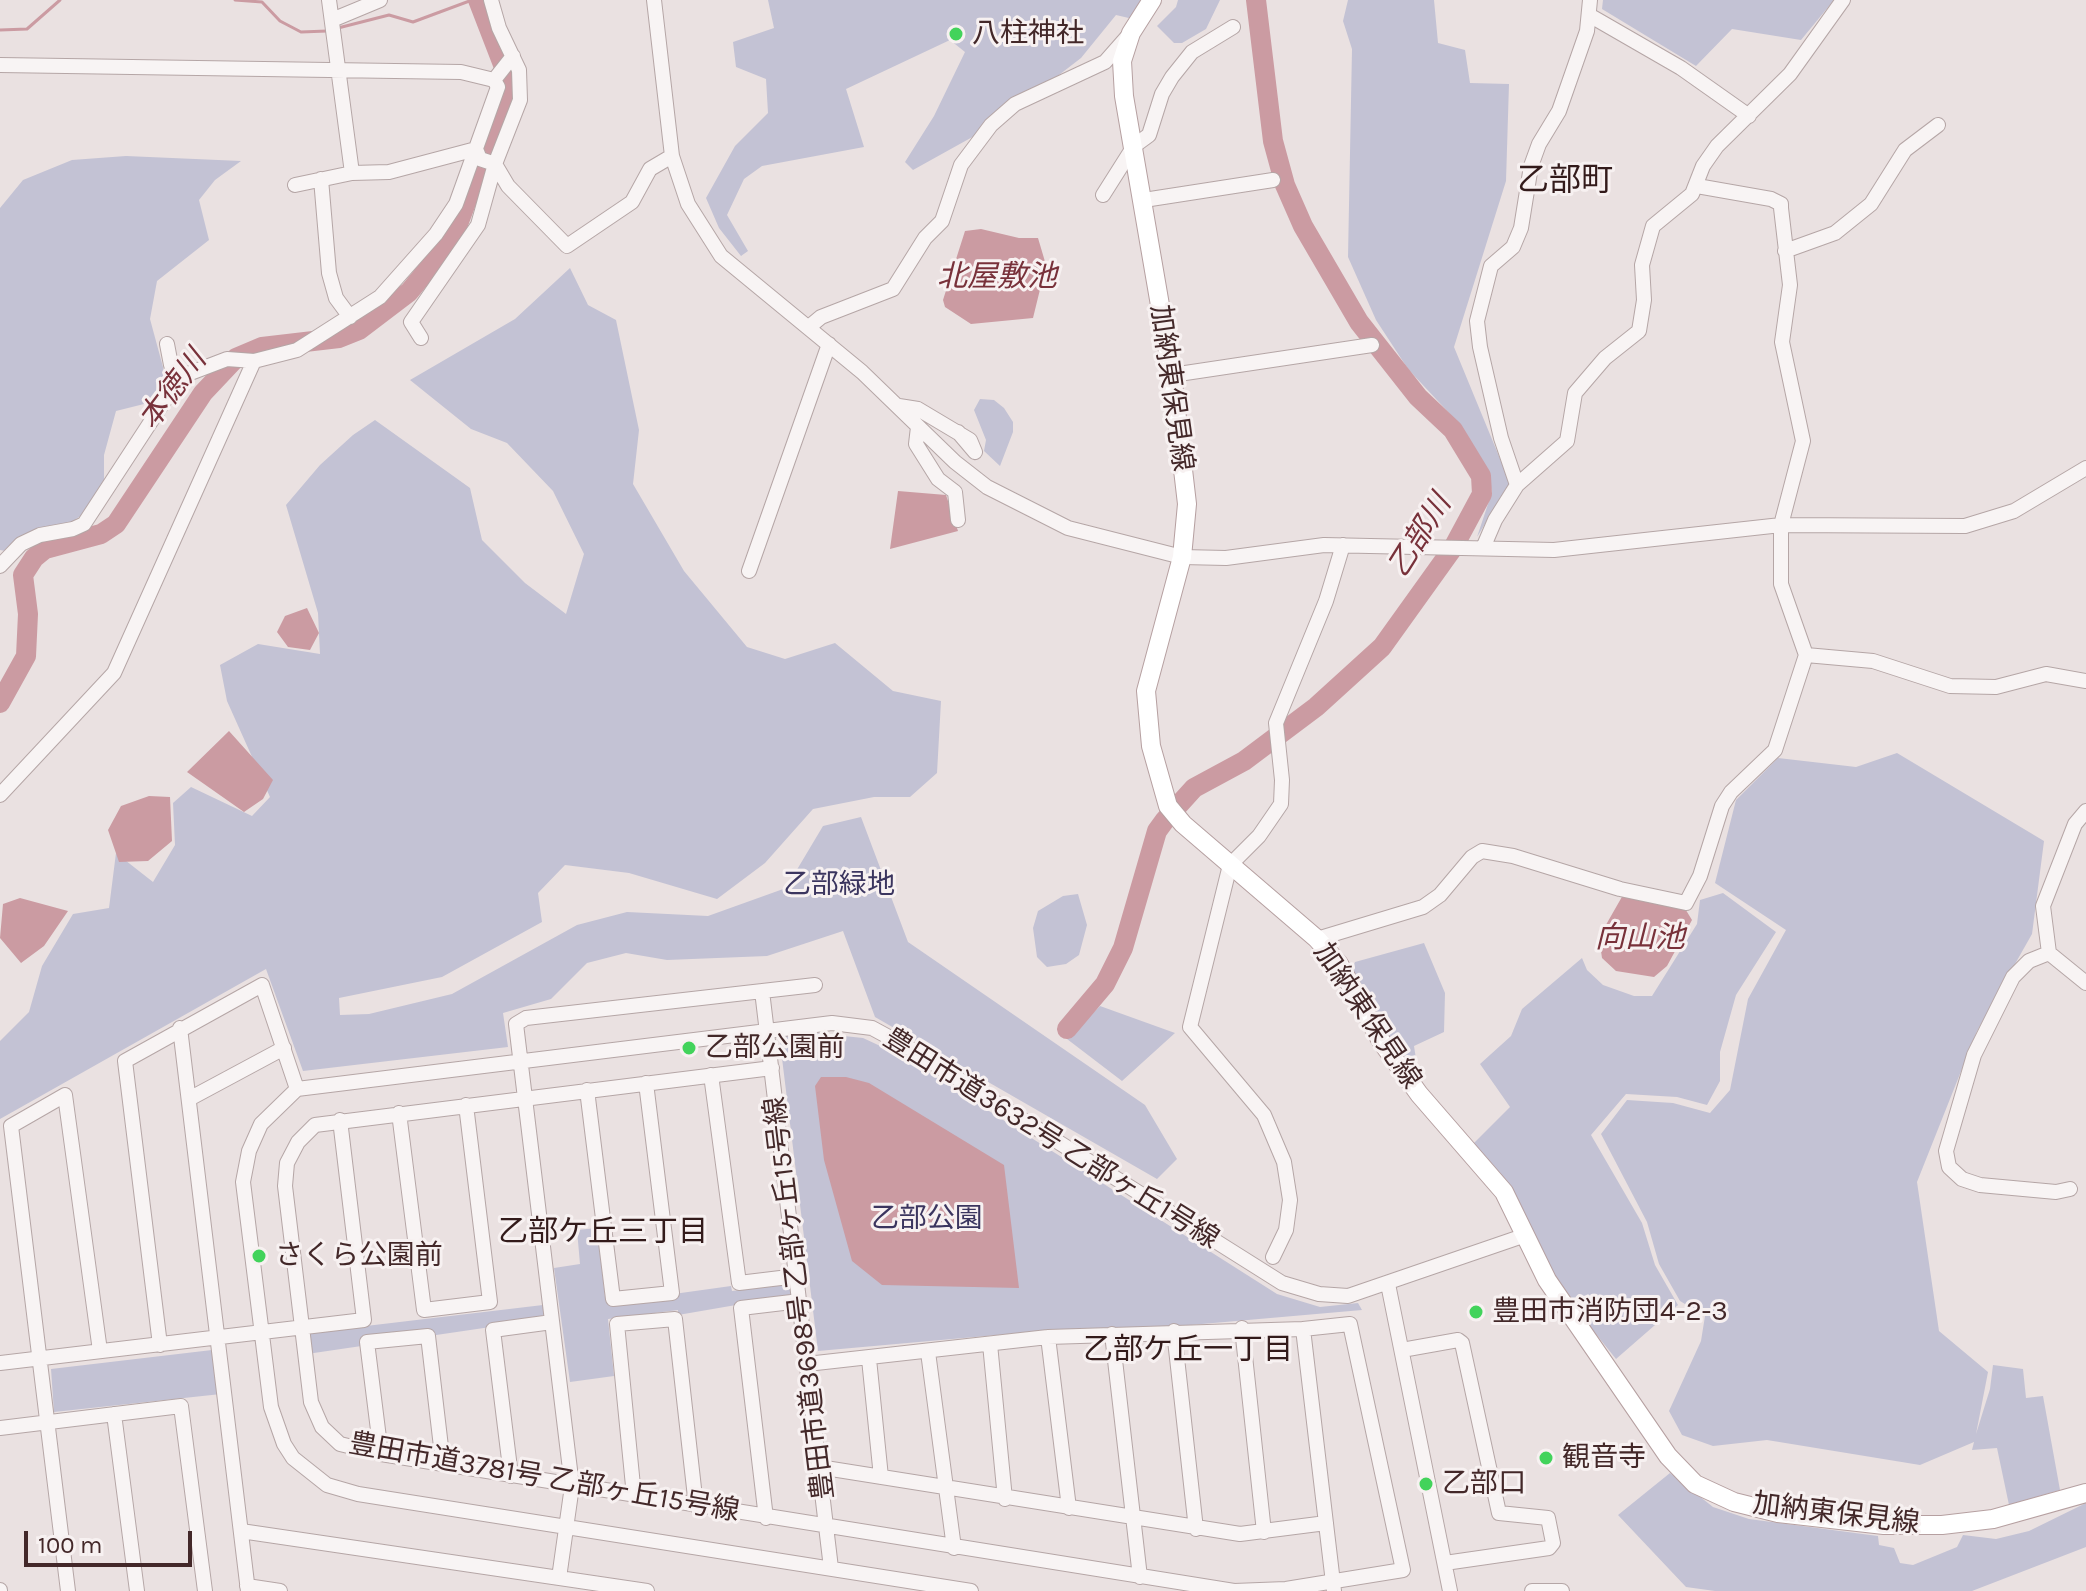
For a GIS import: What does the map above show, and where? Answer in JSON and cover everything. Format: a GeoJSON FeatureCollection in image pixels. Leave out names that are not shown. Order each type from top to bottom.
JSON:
{"type":"FeatureCollection","features":[{"type":"Feature","properties":{"kind":"main road","name":"加納東保見線"},"geometry":{"type":"LineString","coordinates":[[1152,0],[1131,33],[1122,61],[1124,96],[1172,375],[1187,504],[1182,557],[1146,691],[1151,746],[1173,812],[1317,939],[1339,964],[1381,1041],[1417,1092],[1504,1192],[1547,1280],[1668,1456],[1695,1484],[1734,1502],[1778,1513],[1854,1522],[1942,1525],[1993,1519],[2086,1493]]}},
{"type":"Feature","properties":{"kind":"street"},"geometry":{"type":"LineString","coordinates":[[329,0],[352,173]]}},
{"type":"Feature","properties":{"kind":"street"},"geometry":{"type":"LineString","coordinates":[[332,20],[380,0]]}},
{"type":"Feature","properties":{"kind":"street"},"geometry":{"type":"LineString","coordinates":[[421,338],[411,322],[478,225],[495,164],[523,89],[491,0]]}},
{"type":"Feature","properties":{"kind":"street"},"geometry":{"type":"LineString","coordinates":[[654,0],[672,156],[688,204],[721,256],[739,274],[829,344],[987,487],[1068,528],[1182,557],[1226,558],[1343,545],[1554,550],[1781,525],[1965,526],[2014,511],[2086,468]]}},
{"type":"Feature","properties":{"kind":"street"},"geometry":{"type":"LineString","coordinates":[[1476,548],[1517,485],[1567,441],[1575,393],[1605,358],[1639,331],[1644,300],[1642,265],[1649,235],[1658,220],[1687,199],[1717,146],[1790,74],[1843,0]]}},
{"type":"Feature","properties":{"kind":"street"},"geometry":{"type":"LineString","coordinates":[[1517,485],[1501,438],[1477,321],[1491,266],[1513,247],[1521,228],[1531,166],[1539,144],[1559,111],[1587,31],[1590,7],[1749,116]]}},
{"type":"Feature","properties":{"kind":"street"},"geometry":{"type":"LineString","coordinates":[[1103,195],[1134,146],[1149,135],[1162,94],[1192,52],[1233,27]]}},
{"type":"Feature","properties":{"kind":"street"},"geometry":{"type":"LineString","coordinates":[[809,327],[821,317],[893,289],[925,238],[942,221],[961,165],[991,125],[1015,104],[1105,62],[1131,33]]}},
{"type":"Feature","properties":{"kind":"street"},"geometry":{"type":"LineString","coordinates":[[494,80],[513,56]]}},
{"type":"Feature","properties":{"kind":"street"},"geometry":{"type":"LineString","coordinates":[[0,65],[461,72],[494,80],[498,87],[478,154],[456,204],[436,234],[380,297],[297,350],[249,361],[227,359],[180,377],[84,524],[40,535],[21,544],[0,566]]}},
{"type":"Feature","properties":{"kind":"street"},"geometry":{"type":"LineString","coordinates":[[1785,251],[1835,233],[1871,204],[1905,150],[1938,125]]}},
{"type":"Feature","properties":{"kind":"street"},"geometry":{"type":"LineString","coordinates":[[295,185],[352,173],[389,172],[478,154],[495,164],[508,186],[567,246],[632,202],[650,169],[672,156]]}},
{"type":"Feature","properties":{"kind":"street"},"geometry":{"type":"LineString","coordinates":[[321,179],[329,273],[336,298],[347,319]]}},
{"type":"Feature","properties":{"kind":"street"},"geometry":{"type":"LineString","coordinates":[[1144,200],[1273,180]]}},
{"type":"Feature","properties":{"kind":"street"},"geometry":{"type":"LineString","coordinates":[[1317,939],[1429,904],[1482,851],[1513,856],[1620,889],[1686,903],[1700,876],[1722,806],[1731,792],[1775,750],[1806,655],[1781,584],[1781,525],[1803,441],[1782,342],[1790,285],[1781,204],[1777,200],[1697,186]]}},
{"type":"Feature","properties":{"kind":"street"},"geometry":{"type":"LineString","coordinates":[[167,344],[171,365],[180,377]]}},
{"type":"Feature","properties":{"kind":"street"},"geometry":{"type":"LineString","coordinates":[[749,571],[829,344]]}},
{"type":"Feature","properties":{"kind":"street"},"geometry":{"type":"LineString","coordinates":[[1172,375],[1372,345]]}},
{"type":"Feature","properties":{"kind":"street"},"geometry":{"type":"LineString","coordinates":[[0,795],[114,673],[249,361]]}},
{"type":"Feature","properties":{"kind":"street"},"geometry":{"type":"LineString","coordinates":[[899,406],[918,409],[958,432]]}},
{"type":"Feature","properties":{"kind":"street"},"geometry":{"type":"LineString","coordinates":[[918,427],[916,444],[938,479],[955,492],[958,520]]}},
{"type":"Feature","properties":{"kind":"street"},"geometry":{"type":"LineString","coordinates":[[1273,1257],[1286,1230],[1290,1200],[1284,1162],[1264,1115],[1190,1027],[1230,865],[1259,836],[1281,804],[1276,723],[1326,601],[1343,545]]}},
{"type":"Feature","properties":{"kind":"street"},"geometry":{"type":"LineString","coordinates":[[1806,655],[1873,661],[1948,685],[1996,687],[2046,674],[2086,681]]}},
{"type":"Feature","properties":{"kind":"street"},"geometry":{"type":"LineString","coordinates":[[2086,811],[2075,824],[2044,897],[2049,953],[2086,983]]}},
{"type":"Feature","properties":{"kind":"street"},"geometry":{"type":"LineString","coordinates":[[2049,953],[2020,966],[2013,977],[1974,1055],[1946,1151],[1949,1167],[1962,1179],[1980,1185],[2056,1192],[2070,1189]]}},
{"type":"Feature","properties":{"kind":"street"},"geometry":{"type":"LineString","coordinates":[[160,1345],[125,1061],[262,985],[297,1089],[261,1124],[245,1166],[243,1182],[271,1407],[284,1444],[304,1470],[327,1485],[358,1494],[971,1591]]}},
{"type":"Feature","properties":{"kind":"street"},"geometry":{"type":"LineString","coordinates":[[559,1578],[572,1486],[516,1024],[526,1018],[815,985]]}},
{"type":"Feature","properties":{"kind":"street","name":"豊田市道3698号 乙部ヶ丘15号線"},"geometry":{"type":"LineString","coordinates":[[762,991],[831,1568]]}},
{"type":"Feature","properties":{"kind":"street","name":"豊田市道3632号 乙部ヶ丘1号線"},"geometry":{"type":"LineString","coordinates":[[297,1089],[832,1023],[872,1028],[1282,1283],[1319,1294],[1348,1296],[1523,1236]]}},
{"type":"Feature","properties":{"kind":"street"},"geometry":{"type":"LineString","coordinates":[[180,1028],[248,1588],[280,1591]]}},
{"type":"Feature","properties":{"kind":"street"},"geometry":{"type":"LineString","coordinates":[[189,1099],[284,1048]]}},
{"type":"Feature","properties":{"kind":"street","name":"豊田市道3781号 乙部ヶ丘15号線"},"geometry":{"type":"LineString","coordinates":[[772,1068],[315,1125],[298,1142],[287,1163],[285,1186],[311,1402],[322,1427],[340,1444],[381,1454],[1234,1591],[1333,1585],[1403,1570],[1350,1324],[1303,1329]]}},
{"type":"Feature","properties":{"kind":"street"},"geometry":{"type":"LineString","coordinates":[[711,1075],[739,1283],[797,1276]]}},
{"type":"Feature","properties":{"kind":"street"},"geometry":{"type":"LineString","coordinates":[[587,1090],[613,1299],[672,1293],[646,1083]]}},
{"type":"Feature","properties":{"kind":"street"},"geometry":{"type":"LineString","coordinates":[[68,1591],[11,1126],[65,1095],[100,1351]]}},
{"type":"Feature","properties":{"kind":"street"},"geometry":{"type":"LineString","coordinates":[[399,1113],[424,1310],[477,1304],[490,1302],[466,1105]]}},
{"type":"Feature","properties":{"kind":"street"},"geometry":{"type":"LineString","coordinates":[[0,1363],[219,1338],[262,1340],[301,1328],[364,1320],[340,1120]]}},
{"type":"Feature","properties":{"kind":"street"},"geometry":{"type":"LineString","coordinates":[[1388,1284],[1450,1591]]}},
{"type":"Feature","properties":{"kind":"street"},"geometry":{"type":"LineString","coordinates":[[766,1518],[741,1308],[800,1301]]}},
{"type":"Feature","properties":{"kind":"street"},"geometry":{"type":"LineString","coordinates":[[634,1496],[617,1324],[675,1319],[696,1506]]}},
{"type":"Feature","properties":{"kind":"street"},"geometry":{"type":"LineString","coordinates":[[511,1476],[493,1330],[552,1322]]}},
{"type":"Feature","properties":{"kind":"street"},"geometry":{"type":"LineString","coordinates":[[807,1364],[1048,1337],[1242,1328],[1303,1329],[1333,1585]]}},
{"type":"Feature","properties":{"kind":"street"},"geometry":{"type":"LineString","coordinates":[[1242,1328],[1264,1532]]}},
{"type":"Feature","properties":{"kind":"street"},"geometry":{"type":"LineString","coordinates":[[1174,1331],[1196,1529]]}},
{"type":"Feature","properties":{"kind":"street"},"geometry":{"type":"LineString","coordinates":[[1112,1334],[1140,1577]]}},
{"type":"Feature","properties":{"kind":"street"},"geometry":{"type":"LineString","coordinates":[[381,1454],[367,1342],[428,1336],[443,1464]]}},
{"type":"Feature","properties":{"kind":"street"},"geometry":{"type":"LineString","coordinates":[[1048,1337],[1069,1508]]}},
{"type":"Feature","properties":{"kind":"street"},"geometry":{"type":"LineString","coordinates":[[1402,1350],[1458,1340],[1462,1343],[1499,1513],[1548,1518],[1553,1543],[1549,1548],[1445,1563]]}},
{"type":"Feature","properties":{"kind":"street"},"geometry":{"type":"LineString","coordinates":[[990,1344],[1005,1499]]}},
{"type":"Feature","properties":{"kind":"street"},"geometry":{"type":"LineString","coordinates":[[928,1352],[954,1548]]}},
{"type":"Feature","properties":{"kind":"street"},"geometry":{"type":"LineString","coordinates":[[869,1359],[881,1477]]}},
{"type":"Feature","properties":{"kind":"street"},"geometry":{"type":"LineString","coordinates":[[0,1428],[181,1406],[205,1591]]}},
{"type":"Feature","properties":{"kind":"street"},"geometry":{"type":"LineString","coordinates":[[114,1414],[137,1591]]}},
{"type":"Feature","properties":{"kind":"street"},"geometry":{"type":"LineString","coordinates":[[819,1467],[1240,1534],[1326,1523]]}},
{"type":"Feature","properties":{"kind":"street"},"geometry":{"type":"LineString","coordinates":[[241,1531],[647,1591]]}},
{"type":"Feature","properties":{"kind":"street"},"geometry":{"type":"LineString","coordinates":[[1532,1591],[1562,1591]]}},
{"type":"Feature","properties":{"kind":"green space"},"geometry":{"type":"Polygon","coordinates":[[[768,0],[1146,0],[1133,19],[1116,15],[1081,58],[1029,98],[985,130],[913,170],[905,162],[934,116],[965,52],[950,40],[846,89],[864,147],[762,166],[744,179],[727,215],[748,251],[741,256],[719,228],[706,198],[735,146],[768,113],[766,79],[736,67],[733,42],[774,28],[768,0]]]}},
{"type":"Feature","properties":{"kind":"green space"},"geometry":{"type":"Polygon","coordinates":[[[1178,0],[1220,0],[1206,29],[1182,43],[1174,43],[1157,26],[1176,7],[1178,0]]]}},
{"type":"Feature","properties":{"kind":"green space"},"geometry":{"type":"Polygon","coordinates":[[[1348,0],[1434,0],[1438,43],[1465,50],[1470,83],[1509,84],[1506,181],[1454,347],[1510,483],[1477,537],[1492,492],[1487,469],[1450,414],[1408,369],[1376,320],[1348,257],[1352,49],[1343,21],[1348,0]]]}},
{"type":"Feature","properties":{"kind":"green space"},"geometry":{"type":"Polygon","coordinates":[[[1603,0],[1834,0],[1801,40],[1732,29],[1696,66],[1602,9],[1603,0]]]}},
{"type":"Feature","properties":{"kind":"green space"},"geometry":{"type":"Polygon","coordinates":[[[126,156],[241,161],[215,180],[199,200],[209,240],[157,281],[150,319],[167,382],[148,403],[116,411],[104,455],[104,485],[86,512],[66,526],[32,531],[5,551],[0,550],[0,208],[23,180],[72,160],[126,156]]]}},
{"type":"Feature","properties":{"kind":"green space","name":"乙部緑地"},"geometry":{"type":"Polygon","coordinates":[[[570,268],[588,305],[616,320],[639,430],[633,484],[684,571],[747,647],[785,659],[835,643],[893,691],[941,701],[937,773],[910,797],[874,797],[813,809],[765,863],[717,899],[629,873],[565,865],[538,893],[542,922],[442,977],[339,998],[340,1015],[369,1014],[452,994],[577,925],[627,912],[708,916],[786,888],[823,826],[861,817],[908,942],[1145,1105],[1177,1159],[1157,1179],[875,1017],[843,931],[767,956],[667,960],[626,953],[587,963],[551,999],[503,1013],[508,1047],[303,1071],[266,969],[0,1119],[0,1041],[29,1012],[42,966],[73,914],[109,908],[116,853],[153,882],[175,845],[173,803],[191,787],[252,816],[270,797],[227,701],[220,665],[258,644],[320,654],[318,613],[286,505],[320,465],[353,435],[375,420],[470,488],[482,540],[525,583],[566,614],[584,554],[553,491],[507,443],[471,429],[410,380],[515,319],[570,268]]]}},
{"type":"Feature","properties":{"kind":"green space"},"geometry":{"type":"Polygon","coordinates":[[[980,399],[994,400],[1013,422],[1013,432],[1000,466],[984,451],[986,440],[974,410],[980,399]]]}},
{"type":"Feature","properties":{"kind":"green space"},"geometry":{"type":"Polygon","coordinates":[[[1897,753],[2044,841],[2032,934],[1977,1031],[1917,1182],[1939,1331],[1988,1372],[1976,1434],[1990,1389],[1993,1365],[2023,1369],[2026,1398],[2043,1396],[2060,1490],[2009,1505],[1997,1448],[1972,1450],[1974,1442],[1920,1465],[1767,1440],[1713,1446],[1682,1435],[1669,1411],[1701,1341],[1705,1316],[1680,1301],[1659,1264],[1647,1222],[1601,1134],[1627,1100],[1673,1103],[1710,1113],[1730,1090],[1748,999],[1786,930],[1715,883],[1736,800],[1778,758],[1856,767],[1897,753]]]}},
{"type":"Feature","properties":{"kind":"green space"},"geometry":{"type":"Polygon","coordinates":[[[1723,893],[1776,932],[1736,995],[1720,1052],[1720,1081],[1707,1105],[1677,1097],[1626,1094],[1591,1135],[1642,1223],[1655,1265],[1678,1305],[1616,1359],[1551,1278],[1472,1145],[1510,1107],[1480,1064],[1511,1036],[1522,1009],[1582,958],[1587,970],[1603,985],[1634,996],[1652,996],[1697,924],[1700,900],[1723,893]]]}},
{"type":"Feature","properties":{"kind":"green space"},"geometry":{"type":"Polygon","coordinates":[[[1078,894],[1087,925],[1079,955],[1066,964],[1047,967],[1037,957],[1033,928],[1038,911],[1063,896],[1078,894]]]}},
{"type":"Feature","properties":{"kind":"green space"},"geometry":{"type":"Polygon","coordinates":[[[1424,943],[1445,993],[1444,1032],[1414,1046],[1416,1059],[1404,1064],[1352,970],[1355,962],[1424,943]]]}},
{"type":"Feature","properties":{"kind":"green space"},"geometry":{"type":"Polygon","coordinates":[[[1100,1006],[1175,1033],[1122,1081],[1067,1039],[1100,1006]]]}},
{"type":"Feature","properties":{"kind":"green space","name":"乙部公園"},"geometry":{"type":"Polygon","coordinates":[[[815,1033],[863,1038],[904,1057],[1277,1294],[1320,1307],[1358,1303],[1362,1310],[1179,1326],[1053,1330],[818,1351],[780,1042],[785,1036],[815,1033]]]}},
{"type":"Feature","properties":{"kind":"green space"},"geometry":{"type":"Polygon","coordinates":[[[597,1228],[605,1297],[609,1303],[731,1286],[732,1291],[792,1284],[794,1295],[678,1315],[678,1310],[608,1319],[614,1376],[570,1382],[554,1268],[580,1264],[577,1230],[597,1228]]]}},
{"type":"Feature","properties":{"kind":"green space"},"geometry":{"type":"Polygon","coordinates":[[[543,1305],[545,1319],[307,1354],[307,1333],[543,1305]]]}},
{"type":"Feature","properties":{"kind":"green space"},"geometry":{"type":"Polygon","coordinates":[[[212,1350],[221,1394],[54,1412],[51,1369],[212,1350]]]}},
{"type":"Feature","properties":{"kind":"green space"},"geometry":{"type":"Polygon","coordinates":[[[1670,1473],[1713,1507],[1749,1519],[1878,1536],[1879,1545],[1894,1548],[1900,1563],[1913,1565],[1957,1547],[1963,1535],[1996,1539],[2029,1531],[2086,1503],[2086,1547],[1972,1591],[1715,1591],[1686,1587],[1618,1515],[1670,1473]]]}},
{"type":"Feature","properties":{"kind":"water","name":"北屋敷池"},"geometry":{"type":"Polygon","coordinates":[[[981,229],[1019,238],[1038,238],[1046,265],[1033,318],[971,324],[945,307],[943,300],[965,231],[981,229]]]}},
{"type":"Feature","properties":{"kind":"water"},"geometry":{"type":"Polygon","coordinates":[[[898,491],[946,495],[958,531],[890,549],[898,491]]]}},
{"type":"Feature","properties":{"kind":"water"},"geometry":{"type":"Polygon","coordinates":[[[307,608],[319,633],[310,650],[288,647],[277,632],[285,616],[307,608]]]}},
{"type":"Feature","properties":{"kind":"water"},"geometry":{"type":"Polygon","coordinates":[[[229,731],[273,780],[263,799],[244,812],[187,772],[229,731]]]}},
{"type":"Feature","properties":{"kind":"water"},"geometry":{"type":"Polygon","coordinates":[[[149,796],[170,797],[172,841],[148,861],[119,862],[108,830],[121,806],[149,796]]]}},
{"type":"Feature","properties":{"kind":"water","name":"向山池"},"geometry":{"type":"Polygon","coordinates":[[[1623,895],[1684,907],[1692,920],[1667,966],[1654,977],[1616,971],[1602,958],[1599,937],[1623,895]]]}},
{"type":"Feature","properties":{"kind":"water"},"geometry":{"type":"Polygon","coordinates":[[[20,898],[68,911],[44,946],[21,963],[0,938],[3,904],[20,898]]]}},
{"type":"Feature","properties":{"kind":"water"},"geometry":{"type":"Polygon","coordinates":[[[821,1077],[846,1077],[869,1083],[1004,1165],[1019,1288],[882,1285],[852,1261],[824,1160],[815,1086],[821,1077]]]}},
{"type":"Feature","properties":{"kind":"waterway"},"geometry":{"type":"LineString","coordinates":[[0,30],[27,29],[60,0]]}},
{"type":"Feature","properties":{"kind":"waterway"},"geometry":{"type":"LineString","coordinates":[[235,0],[262,2],[280,21],[301,32],[327,31]]}},
{"type":"Feature","properties":{"kind":"waterway"},"geometry":{"type":"LineString","coordinates":[[338,28],[389,15],[413,22],[472,0]]}},
{"type":"Feature","properties":{"kind":"waterway","name":"本徳川"},"geometry":{"type":"LineString","coordinates":[[0,703],[26,656],[28,614],[23,575],[34,558],[45,549],[101,534],[116,524],[203,393],[236,358],[262,347],[339,338],[359,330],[409,292],[452,240],[508,91],[507,75],[478,0]]}},
{"type":"Feature","properties":{"kind":"waterway","name":"乙部川"},"geometry":{"type":"LineString","coordinates":[[1067,1029],[1105,984],[1123,948],[1157,831],[1165,820],[1194,788],[1244,761],[1316,707],[1382,647],[1453,548],[1482,494],[1481,476],[1453,430],[1418,397],[1359,322],[1303,226],[1285,185],[1273,141],[1256,0]]}},
{"type":"Feature","properties":{"kind":"place","name":"八柱神社"},"geometry":{"type":"Point","coordinates":[956,34]}},
{"type":"Feature","properties":{"kind":"place","name":"乙部公園前"},"geometry":{"type":"Point","coordinates":[689,1048]}},
{"type":"Feature","properties":{"kind":"place","name":"さくら公園前"},"geometry":{"type":"Point","coordinates":[259,1256]}},
{"type":"Feature","properties":{"kind":"place","name":"豊田市消防団4-2-3"},"geometry":{"type":"Point","coordinates":[1476,1312]}},
{"type":"Feature","properties":{"kind":"place","name":"観音寺"},"geometry":{"type":"Point","coordinates":[1546,1458]}},
{"type":"Feature","properties":{"kind":"place","name":"乙部口"},"geometry":{"type":"Point","coordinates":[1426,1484]}},
{"type":"Feature","properties":{"kind":"district","name":"乙部町"},"geometry":{"type":"Point","coordinates":[1565,181]}},
{"type":"Feature","properties":{"kind":"district","name":"乙部ケ丘三丁目"},"geometry":{"type":"Point","coordinates":[603,1232]}},
{"type":"Feature","properties":{"kind":"district","name":"乙部ケ丘一丁目"},"geometry":{"type":"Point","coordinates":[1188,1350]}}]}
